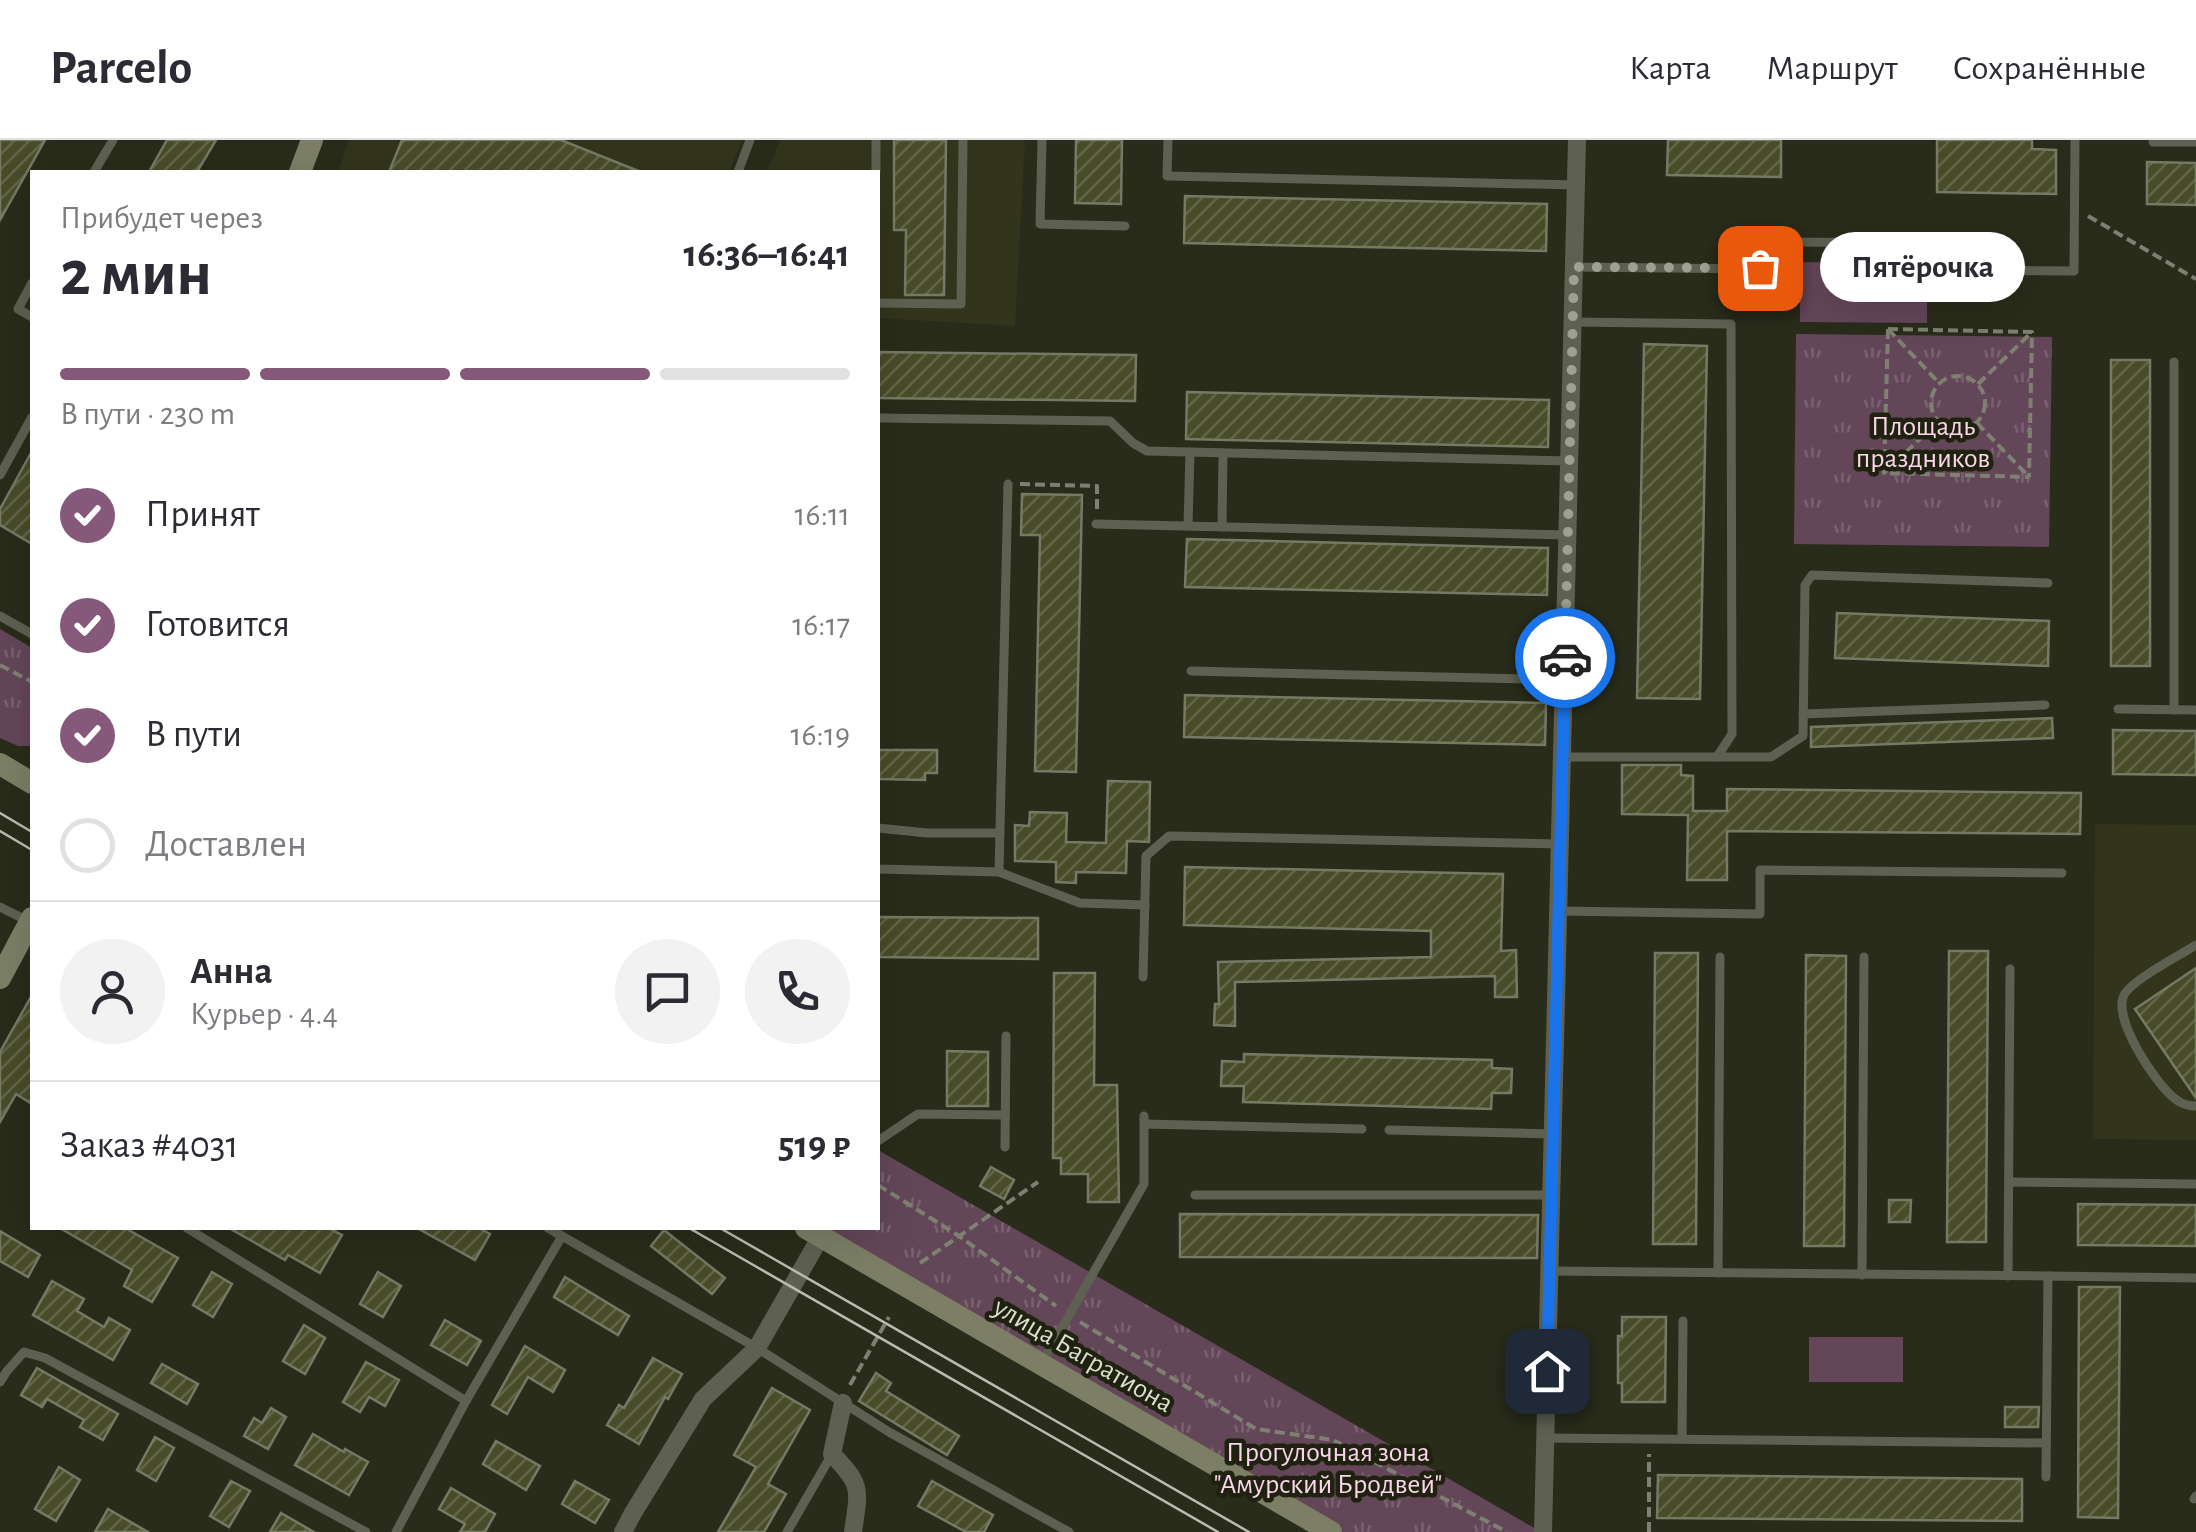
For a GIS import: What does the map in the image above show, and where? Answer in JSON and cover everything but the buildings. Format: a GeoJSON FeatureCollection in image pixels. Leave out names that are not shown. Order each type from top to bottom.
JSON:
{"type":"FeatureCollection","features":[{"type":"Feature","properties":{"kind":"street"},"geometry":{"type":"LineString","coordinates":[[301,170],[312,140]]}},
{"type":"Feature","properties":{"kind":"street"},"geometry":{"type":"LineString","coordinates":[[1543,1532],[1578,140]]}},
{"type":"Feature","properties":{"kind":"street"},"geometry":{"type":"LineString","coordinates":[[0,764],[30,782]]}},
{"type":"Feature","properties":{"kind":"street"},"geometry":{"type":"LineString","coordinates":[[0,978],[30,925]]}},
{"type":"Feature","properties":{"kind":"street"},"geometry":{"type":"LineString","coordinates":[[624,1532],[703,1398],[757,1348],[814,1232]]}},
{"type":"Feature","properties":{"kind":"street","name":"улица Багратиона"},"geometry":{"type":"LineString","coordinates":[[814,1232],[1331,1532]]}},
{"type":"Feature","properties":{"kind":"street"},"geometry":{"type":"LineString","coordinates":[[841,1403],[832,1454],[854,1477],[858,1499],[853,1532]]}},
{"type":"Feature","properties":{"kind":"lane"},"geometry":{"type":"LineString","coordinates":[[95,170],[113,140]]}},
{"type":"Feature","properties":{"kind":"lane"},"geometry":{"type":"LineString","coordinates":[[739,170],[750,140]]}},
{"type":"Feature","properties":{"kind":"lane"},"geometry":{"type":"LineString","coordinates":[[876,140],[876,170]]}},
{"type":"Feature","properties":{"kind":"lane"},"geometry":{"type":"LineString","coordinates":[[880,303],[961,304],[962,140]]}},
{"type":"Feature","properties":{"kind":"lane"},"geometry":{"type":"LineString","coordinates":[[1042,140],[1040,224],[1125,226]]}},
{"type":"Feature","properties":{"kind":"lane"},"geometry":{"type":"LineString","coordinates":[[1168,140],[1167,176],[1576,185]]}},
{"type":"Feature","properties":{"kind":"lane"},"geometry":{"type":"LineString","coordinates":[[1574,267],[1760,268],[1761,242],[1953,243],[1953,270],[2074,271],[2075,140]]}},
{"type":"Feature","properties":{"kind":"lane"},"geometry":{"type":"LineString","coordinates":[[2153,142],[2196,142]]}},
{"type":"Feature","properties":{"kind":"lane"},"geometry":{"type":"LineString","coordinates":[[30,287],[18,309],[30,317]]}},
{"type":"Feature","properties":{"kind":"lane"},"geometry":{"type":"LineString","coordinates":[[1573,322],[1731,324],[1732,734],[1717,757]]}},
{"type":"Feature","properties":{"kind":"lane"},"geometry":{"type":"LineString","coordinates":[[2174,362],[2174,710]]}},
{"type":"Feature","properties":{"kind":"lane"},"geometry":{"type":"LineString","coordinates":[[880,418],[1110,421],[1147,451],[1570,461]]}},
{"type":"Feature","properties":{"kind":"lane"},"geometry":{"type":"LineString","coordinates":[[0,474],[30,421]]}},
{"type":"Feature","properties":{"kind":"lane"},"geometry":{"type":"LineString","coordinates":[[1188,526],[1190,452]]}},
{"type":"Feature","properties":{"kind":"lane"},"geometry":{"type":"LineString","coordinates":[[1222,527],[1223,453]]}},
{"type":"Feature","properties":{"kind":"lane"},"geometry":{"type":"LineString","coordinates":[[999,872],[1008,484]]}},
{"type":"Feature","properties":{"kind":"lane"},"geometry":{"type":"LineString","coordinates":[[1096,524],[1568,535]]}},
{"type":"Feature","properties":{"kind":"lane"},"geometry":{"type":"LineString","coordinates":[[1562,757],[1771,757],[1803,736],[1805,585],[1812,574],[2048,583]]}},
{"type":"Feature","properties":{"kind":"lane"},"geometry":{"type":"LineString","coordinates":[[0,616],[30,633]]}},
{"type":"Feature","properties":{"kind":"lane"},"geometry":{"type":"LineString","coordinates":[[1191,672],[1564,680]]}},
{"type":"Feature","properties":{"kind":"lane"},"geometry":{"type":"LineString","coordinates":[[1803,714],[2045,705]]}},
{"type":"Feature","properties":{"kind":"lane"},"geometry":{"type":"LineString","coordinates":[[2118,709],[2196,710]]}},
{"type":"Feature","properties":{"kind":"lane"},"geometry":{"type":"LineString","coordinates":[[880,828],[1000,833]]}},
{"type":"Feature","properties":{"kind":"lane"},"geometry":{"type":"LineString","coordinates":[[1144,978],[1146,856],[1169,836],[1560,844]]}},
{"type":"Feature","properties":{"kind":"lane"},"geometry":{"type":"LineString","coordinates":[[880,870],[999,872],[1080,903],[1145,904]]}},
{"type":"Feature","properties":{"kind":"lane"},"geometry":{"type":"LineString","coordinates":[[1558,911],[1760,914],[1760,870],[2062,873]]}},
{"type":"Feature","properties":{"kind":"lane"},"geometry":{"type":"LineString","coordinates":[[0,906],[30,920]]}},
{"type":"Feature","properties":{"kind":"lane"},"geometry":{"type":"LineString","coordinates":[[2196,944],[2133,984],[2123,996],[2121,1013],[2160,1084],[2176,1100],[2196,1106]]}},
{"type":"Feature","properties":{"kind":"lane"},"geometry":{"type":"LineString","coordinates":[[1718,1273],[1720,956]]}},
{"type":"Feature","properties":{"kind":"lane"},"geometry":{"type":"LineString","coordinates":[[1862,1275],[1864,958]]}},
{"type":"Feature","properties":{"kind":"lane"},"geometry":{"type":"LineString","coordinates":[[2008,1276],[2010,969]]}},
{"type":"Feature","properties":{"kind":"lane"},"geometry":{"type":"LineString","coordinates":[[1005,1146],[1006,1036]]}},
{"type":"Feature","properties":{"kind":"lane"},"geometry":{"type":"LineString","coordinates":[[880,1140],[918,1114],[1005,1114]]}},
{"type":"Feature","properties":{"kind":"lane"},"geometry":{"type":"LineString","coordinates":[[1041,1364],[1144,1184],[1144,1120],[1362,1129]]}},
{"type":"Feature","properties":{"kind":"lane"},"geometry":{"type":"LineString","coordinates":[[1388,1130],[1553,1134]]}},
{"type":"Feature","properties":{"kind":"lane"},"geometry":{"type":"LineString","coordinates":[[2008,1182],[2196,1184]]}},
{"type":"Feature","properties":{"kind":"lane"},"geometry":{"type":"LineString","coordinates":[[1195,1194],[1551,1195]]}},
{"type":"Feature","properties":{"kind":"lane"},"geometry":{"type":"LineString","coordinates":[[189,1230],[466,1401]]}},
{"type":"Feature","properties":{"kind":"lane"},"geometry":{"type":"LineString","coordinates":[[552,1230],[757,1348],[889,1432],[1068,1532]]}},
{"type":"Feature","properties":{"kind":"lane"},"geometry":{"type":"LineString","coordinates":[[396,1532],[466,1401],[562,1236]]}},
{"type":"Feature","properties":{"kind":"lane"},"geometry":{"type":"LineString","coordinates":[[1549,1272],[2196,1278]]}},
{"type":"Feature","properties":{"kind":"lane"},"geometry":{"type":"LineString","coordinates":[[2046,1477],[2048,1276]]}},
{"type":"Feature","properties":{"kind":"lane"},"geometry":{"type":"LineString","coordinates":[[1682,1440],[1683,1321]]}},
{"type":"Feature","properties":{"kind":"lane"},"geometry":{"type":"LineString","coordinates":[[0,1382],[24,1352],[45,1358],[366,1532]]}},
{"type":"Feature","properties":{"kind":"lane"},"geometry":{"type":"LineString","coordinates":[[1545,1438],[2046,1443]]}},
{"type":"Feature","properties":{"kind":"lane"},"geometry":{"type":"LineString","coordinates":[[787,1532],[832,1454]]}},
{"type":"Feature","properties":{"kind":"path"},"geometry":{"type":"LineString","coordinates":[[2074,208],[2196,279]]}},
{"type":"Feature","properties":{"kind":"path"},"geometry":{"type":"LineString","coordinates":[[1888,329],[2032,332]]}},
{"type":"Feature","properties":{"kind":"path"},"geometry":{"type":"LineString","coordinates":[[1888,329],[1939,383]]}},
{"type":"Feature","properties":{"kind":"path"},"geometry":{"type":"LineString","coordinates":[[1884,473],[1888,329]]}},
{"type":"Feature","properties":{"kind":"path"},"geometry":{"type":"LineString","coordinates":[[1978,384],[2032,332]]}},
{"type":"Feature","properties":{"kind":"path"},"geometry":{"type":"LineString","coordinates":[[2028,477],[2032,332]]}},
{"type":"Feature","properties":{"kind":"path"},"geometry":{"type":"LineString","coordinates":[[1963,376],[1978,384],[1986,399],[1977,423],[1953,430],[1938,422],[1931,406],[1939,383],[1963,376]]}},
{"type":"Feature","properties":{"kind":"path"},"geometry":{"type":"LineString","coordinates":[[1884,473],[1938,422]]}},
{"type":"Feature","properties":{"kind":"path"},"geometry":{"type":"LineString","coordinates":[[1977,423],[2028,477]]}},
{"type":"Feature","properties":{"kind":"path"},"geometry":{"type":"LineString","coordinates":[[1884,473],[2028,477]]}},
{"type":"Feature","properties":{"kind":"path"},"geometry":{"type":"LineString","coordinates":[[1008,484],[1097,486],[1096,524]]}},
{"type":"Feature","properties":{"kind":"path"},"geometry":{"type":"LineString","coordinates":[[0,664],[30,681]]}},
{"type":"Feature","properties":{"kind":"path"},"geometry":{"type":"LineString","coordinates":[[920,1263],[1038,1182]]}},
{"type":"Feature","properties":{"kind":"path"},"geometry":{"type":"LineString","coordinates":[[880,1186],[960,1236],[1068,1315],[1256,1429],[1332,1440],[1507,1532]]}},
{"type":"Feature","properties":{"kind":"path"},"geometry":{"type":"LineString","coordinates":[[841,1403],[889,1316]]}},
{"type":"Feature","properties":{"kind":"path"},"geometry":{"type":"LineString","coordinates":[[1649,1532],[1650,1439]]}},
{"type":"Feature","properties":{"kind":"shaded area"},"geometry":{"type":"Polygon","coordinates":[[[349,140],[742,140],[730,170],[339,170],[349,140]]]}},
{"type":"Feature","properties":{"kind":"shaded area"},"geometry":{"type":"Polygon","coordinates":[[[780,140],[1025,140],[1015,326],[880,318],[880,170],[768,170],[780,140]]]}},
{"type":"Feature","properties":{"kind":"shaded area"},"geometry":{"type":"Polygon","coordinates":[[[2095,824],[2196,825],[2196,1140],[2093,1139],[2095,824]]]}},
{"type":"Feature","properties":{"kind":"green space"},"geometry":{"type":"Polygon","coordinates":[[[1800,262],[1927,264],[1927,323],[1800,322],[1800,262]]]}},
{"type":"Feature","properties":{"kind":"green space","name":"Площадь праздников"},"geometry":{"type":"Polygon","coordinates":[[[1796,334],[2052,337],[2049,547],[1794,544],[1796,334]]]}},
{"type":"Feature","properties":{"kind":"green space"},"geometry":{"type":"Polygon","coordinates":[[[0,629],[30,647],[30,746],[18,746],[0,738],[0,629]]]}},
{"type":"Feature","properties":{"kind":"green space","name":"Прогулочная зона \"Амурский Бродвей\""},"geometry":{"type":"Polygon","coordinates":[[[880,1151],[1541,1532],[1340,1532],[820,1230],[880,1230],[880,1151]]]}},
{"type":"Feature","properties":{"kind":"green space"},"geometry":{"type":"Polygon","coordinates":[[[1809,1337],[1903,1337],[1903,1382],[1809,1382],[1809,1337]]]}},
{"type":"Feature","properties":{"kind":"tram line"},"geometry":{"type":"LineString","coordinates":[[0,813],[30,831]]}},
{"type":"Feature","properties":{"kind":"tram line"},"geometry":{"type":"LineString","coordinates":[[0,831],[30,849]]}},
{"type":"Feature","properties":{"kind":"tram line"},"geometry":{"type":"LineString","coordinates":[[692,1230],[1218,1532]]}},
{"type":"Feature","properties":{"kind":"tram line"},"geometry":{"type":"LineString","coordinates":[[723,1230],[1249,1532]]}},
{"type":"Feature","properties":{"kind":"way so far"},"geometry":{"type":"LineString","coordinates":[[1565,658],[1574,267],[1760,268]]}},
{"type":"Feature","properties":{"kind":"place","name":"Пятёрочка"},"geometry":{"type":"Point","coordinates":[1760,268]}},
{"type":"Feature","properties":{"kind":"route"},"geometry":{"type":"LineString","coordinates":[[1547,1371],[1565,658]]}}]}
